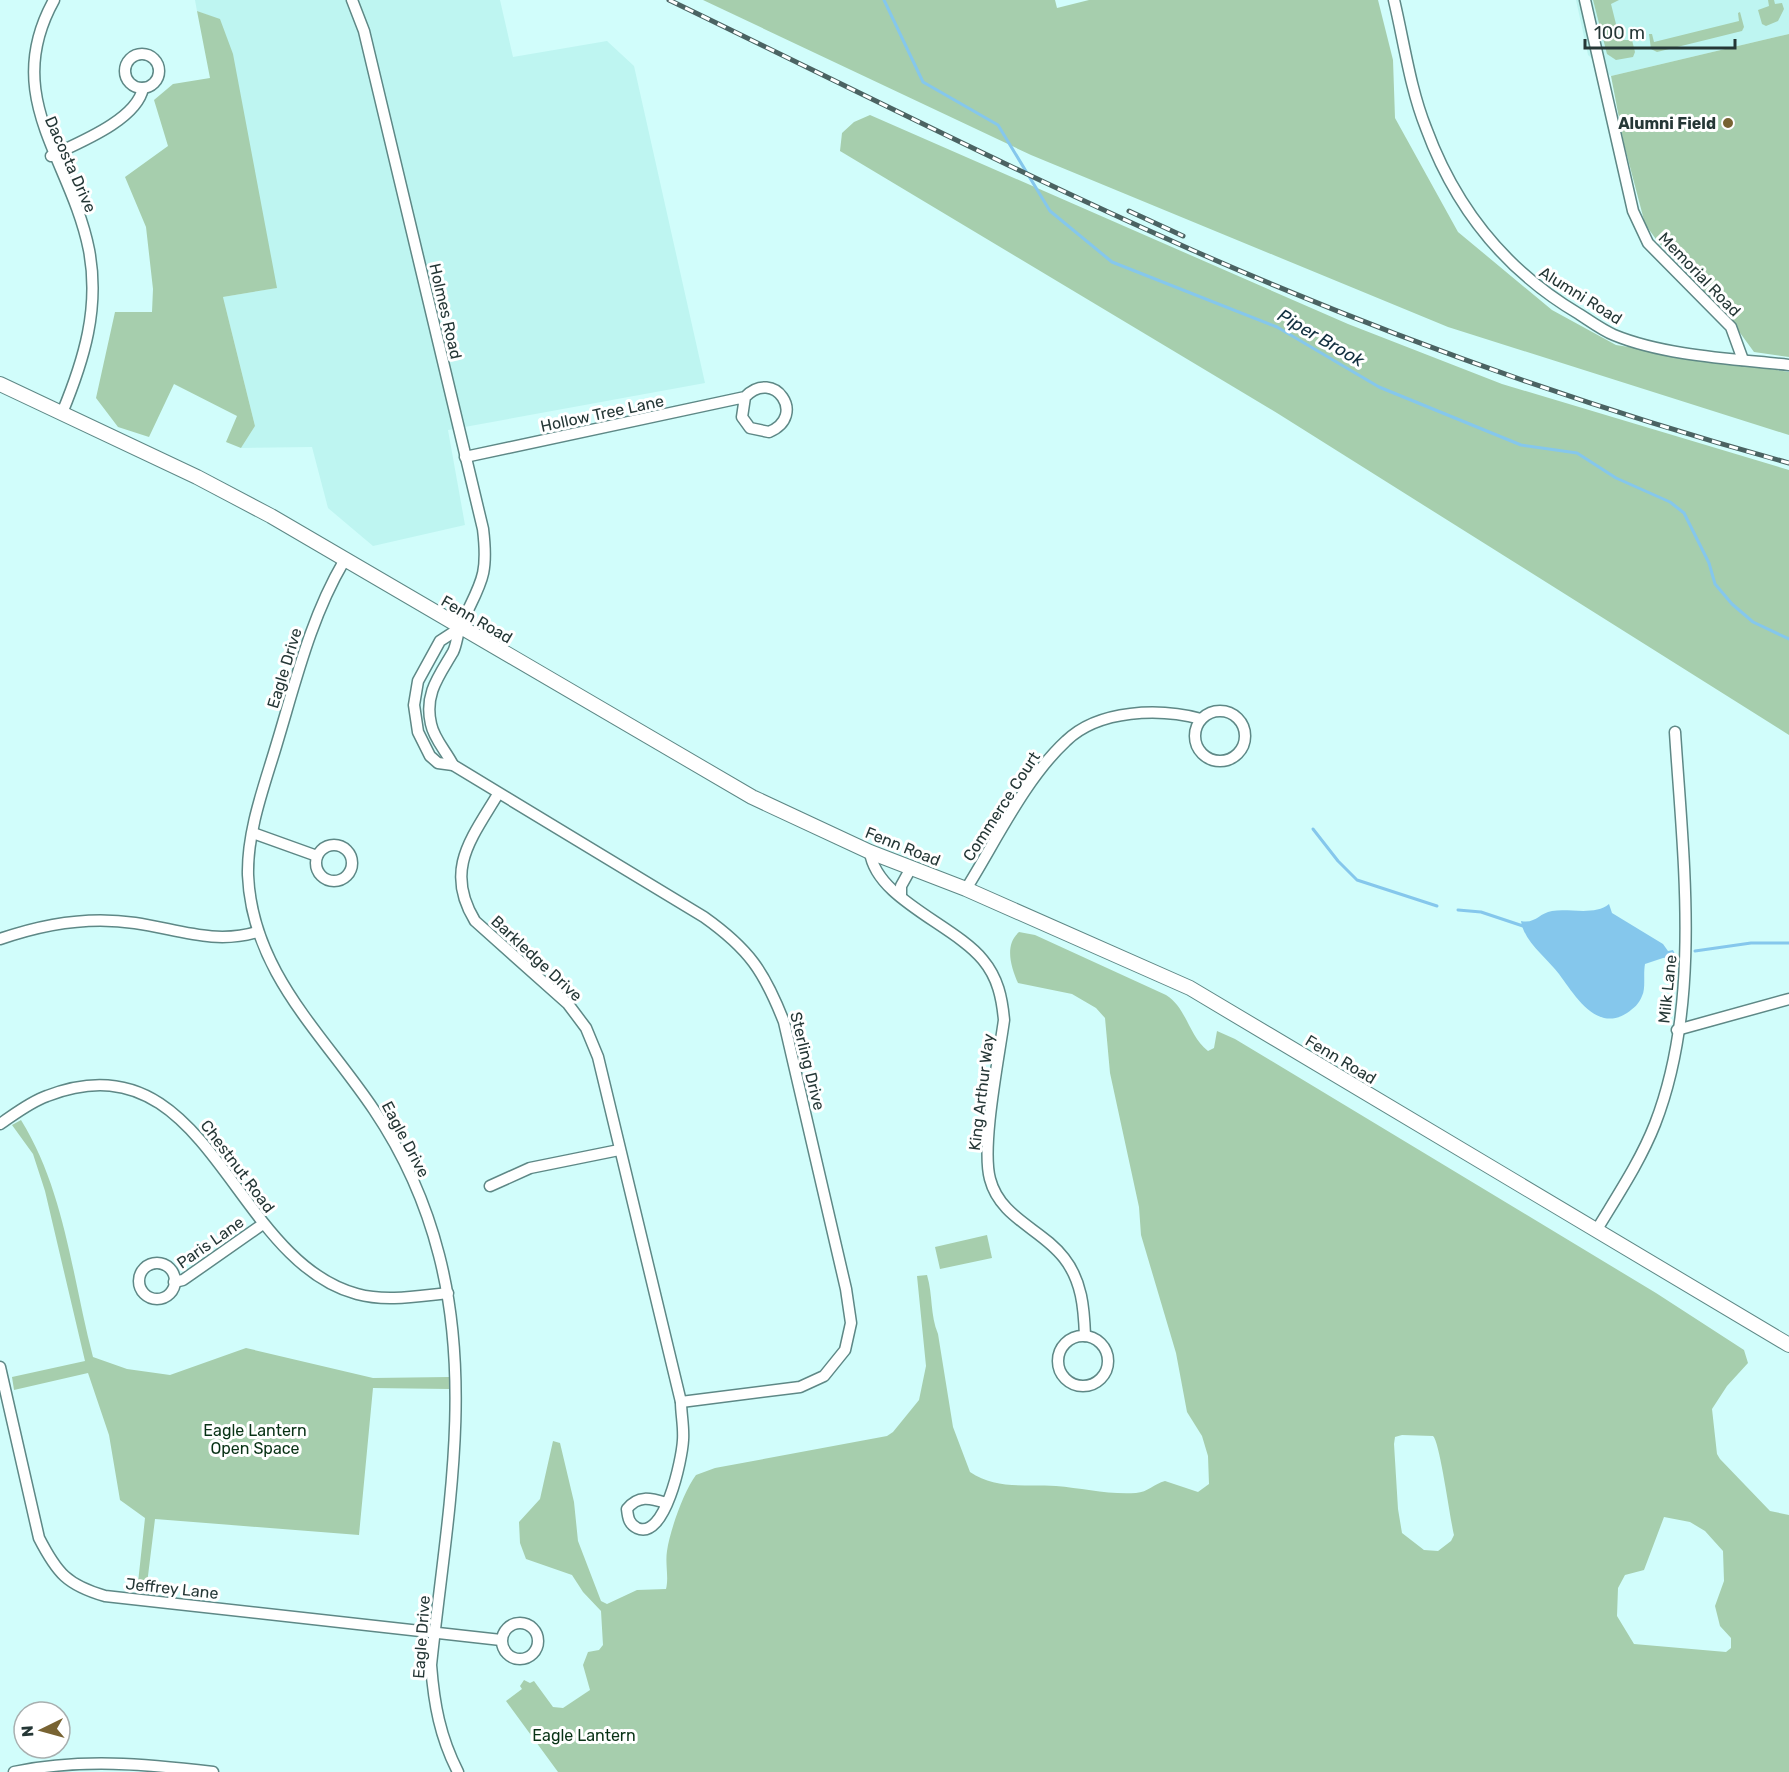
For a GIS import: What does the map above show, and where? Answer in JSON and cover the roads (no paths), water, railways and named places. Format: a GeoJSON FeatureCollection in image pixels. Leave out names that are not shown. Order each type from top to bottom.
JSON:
{"type":"FeatureCollection","features":[{"type":"Feature","properties":{"kind":"street","name":"Dacosta Drive"},"geometry":{"type":"LineString","coordinates":[[54,0],[45,13],[32,43],[27,71],[28,99],[37,129],[81,222],[89,251],[93,289],[91,327],[82,365],[62,413]]}},
{"type":"Feature","properties":{"kind":"street","name":"Holmes Road"},"geometry":{"type":"LineString","coordinates":[[352,0],[364,31],[483,529],[487,558],[481,588],[460,628]]}},
{"type":"Feature","properties":{"kind":"street","name":"Alumni Road"},"geometry":{"type":"LineString","coordinates":[[1394,0],[1425,127],[1452,189],[1489,241],[1525,277],[1562,304],[1614,335],[1677,351],[1789,365]]}},
{"type":"Feature","properties":{"kind":"street","name":"Memorial Road"},"geometry":{"type":"LineString","coordinates":[[1585,0],[1633,211],[1648,243],[1731,327],[1743,360]]}},
{"type":"Feature","properties":{"kind":"street"},"geometry":{"type":"LineString","coordinates":[[51,156],[97,133],[126,114],[141,98],[143,88]]}},
{"type":"Feature","properties":{"kind":"street","name":"Fenn Road"},"geometry":{"type":"LineString","coordinates":[[0,384],[212,485],[726,783],[870,852],[966,889],[1190,988],[1789,1346]]}},
{"type":"Feature","properties":{"kind":"street","name":"Hollow Tree Lane"},"geometry":{"type":"LineString","coordinates":[[465,458],[745,397],[758,388],[765,387],[779,393],[786,406],[781,425],[770,432],[750,428],[742,417],[745,397]]}},
{"type":"Feature","properties":{"kind":"street","name":"Eagle Drive"},"geometry":{"type":"LineString","coordinates":[[344,561],[321,603],[304,653],[253,833],[248,872],[257,932],[285,989],[375,1111],[398,1151],[425,1212],[438,1252],[454,1338],[457,1391],[454,1444],[431,1665],[433,1700],[440,1733],[457,1771]]}},
{"type":"Feature","properties":{"kind":"street","name":"Sterling Drive"},"geometry":{"type":"LineString","coordinates":[[453,765],[431,727],[429,699],[432,686],[454,649],[460,628]]}},
{"type":"Feature","properties":{"kind":"street","name":"Sterling Drive"},"geometry":{"type":"LineString","coordinates":[[460,628],[440,641],[418,681],[414,705],[418,732],[430,756],[438,763],[453,765],[704,917],[736,940],[771,989],[784,1022],[846,1289],[851,1323],[845,1350],[824,1376],[800,1387],[681,1402]]}},
{"type":"Feature","properties":{"kind":"street","name":"Commerce Court"},"geometry":{"type":"LineString","coordinates":[[966,889],[1043,765],[1068,739],[1104,719],[1145,711],[1177,712],[1201,719],[1216,711],[1225,711],[1240,719],[1246,735],[1240,752],[1227,761],[1219,762],[1204,756],[1196,742],[1195,734],[1201,719]]}},
{"type":"Feature","properties":{"kind":"street","name":"Milk Lane"},"geometry":{"type":"LineString","coordinates":[[1596,1231],[1638,1162],[1655,1123],[1666,1089],[1677,1030],[1686,964],[1686,908],[1675,732]]}},
{"type":"Feature","properties":{"kind":"street","name":"Barkledge Drive"},"geometry":{"type":"LineString","coordinates":[[498,794],[466,847],[461,867],[461,887],[465,904],[475,921],[568,1004],[586,1028],[598,1057],[681,1402],[683,1438],[680,1462],[666,1503]]}},
{"type":"Feature","properties":{"kind":"street"},"geometry":{"type":"LineString","coordinates":[[253,833],[317,856]]}},
{"type":"Feature","properties":{"kind":"street","name":"King Arthur Way"},"geometry":{"type":"LineString","coordinates":[[870,852],[876,873],[901,896],[982,959],[995,978],[1002,998],[1004,1020],[987,1153],[990,1180],[1001,1202],[1014,1216],[1063,1256],[1076,1277],[1083,1305],[1085,1336]]}},
{"type":"Feature","properties":{"kind":"street"},"geometry":{"type":"LineString","coordinates":[[901,896],[901,886],[911,868]]}},
{"type":"Feature","properties":{"kind":"street"},"geometry":{"type":"LineString","coordinates":[[0,939],[58,924],[97,920],[133,923],[199,937],[223,939],[257,932]]}},
{"type":"Feature","properties":{"kind":"street"},"geometry":{"type":"LineString","coordinates":[[1677,1030],[1789,999]]}},
{"type":"Feature","properties":{"kind":"street","name":"Chestnut Road"},"geometry":{"type":"LineString","coordinates":[[0,1124],[47,1096],[79,1088],[108,1086],[136,1092],[180,1116],[194,1130],[263,1224],[301,1266],[326,1282],[357,1295],[386,1298],[447,1293]]}},
{"type":"Feature","properties":{"kind":"street"},"geometry":{"type":"LineString","coordinates":[[490,1186],[530,1168],[619,1150]]}},
{"type":"Feature","properties":{"kind":"street","name":"Paris Lane"},"geometry":{"type":"LineString","coordinates":[[174,1282],[183,1280],[263,1224]]}},
{"type":"Feature","properties":{"kind":"street"},"geometry":{"type":"LineString","coordinates":[[1085,1336],[1100,1343],[1107,1358],[1107,1366],[1098,1380],[1082,1386],[1068,1381],[1058,1363],[1063,1347],[1076,1337],[1085,1336]]}},
{"type":"Feature","properties":{"kind":"street","name":"Jeffrey Lane"},"geometry":{"type":"LineString","coordinates":[[0,1367],[39,1538],[51,1562],[65,1579],[73,1584],[105,1596],[434,1630],[501,1640]]}},
{"type":"Feature","properties":{"kind":"street"},"geometry":{"type":"LineString","coordinates":[[14,1772],[66,1763],[107,1762],[213,1772]]}},
{"type":"Feature","properties":{"kind":"water"},"geometry":{"type":"Polygon","coordinates":[[[1609,904],[1612,913],[1663,944],[1668,951],[1673,950],[1676,956],[1645,964],[1644,989],[1638,1004],[1616,1018],[1596,1015],[1579,1000],[1531,943],[1521,921],[1534,920],[1552,911],[1589,911],[1609,904]]]}},
{"type":"Feature","properties":{"kind":"waterway","name":"Piper Brook"},"geometry":{"type":"LineString","coordinates":[[884,0],[923,82],[998,125],[1050,211],[1112,262],[1277,327],[1379,387],[1521,445],[1577,453],[1616,478],[1670,502],[1684,513],[1709,563],[1715,584],[1732,604],[1753,622],[1789,639]]}},
{"type":"Feature","properties":{"kind":"waterway"},"geometry":{"type":"LineString","coordinates":[[1313,829],[1338,861],[1357,880],[1437,906]]}},
{"type":"Feature","properties":{"kind":"waterway"},"geometry":{"type":"LineString","coordinates":[[1458,910],[1481,912],[1523,926]]}},
{"type":"Feature","properties":{"kind":"waterway"},"geometry":{"type":"LineString","coordinates":[[1695,951],[1751,943],[1789,943]]}},
{"type":"Feature","properties":{"kind":"railway"},"geometry":{"type":"LineString","coordinates":[[669,0],[1060,190],[1265,281],[1486,367],[1637,418],[1789,463]]}},
{"type":"Feature","properties":{"kind":"railway"},"geometry":{"type":"LineString","coordinates":[[1129,211],[1183,236]]}},
{"type":"Feature","properties":{"kind":"place","name":"Alumni Field"},"geometry":{"type":"Point","coordinates":[1728,123]}},
{"type":"Feature","properties":{"kind":"park label","name":"Eagle Lantern Open Space"},"geometry":{"type":"Point","coordinates":[255,1439]}},
{"type":"Feature","properties":{"kind":"park label","name":"Eagle Lantern"},"geometry":{"type":"Point","coordinates":[584,1735]}}]}
